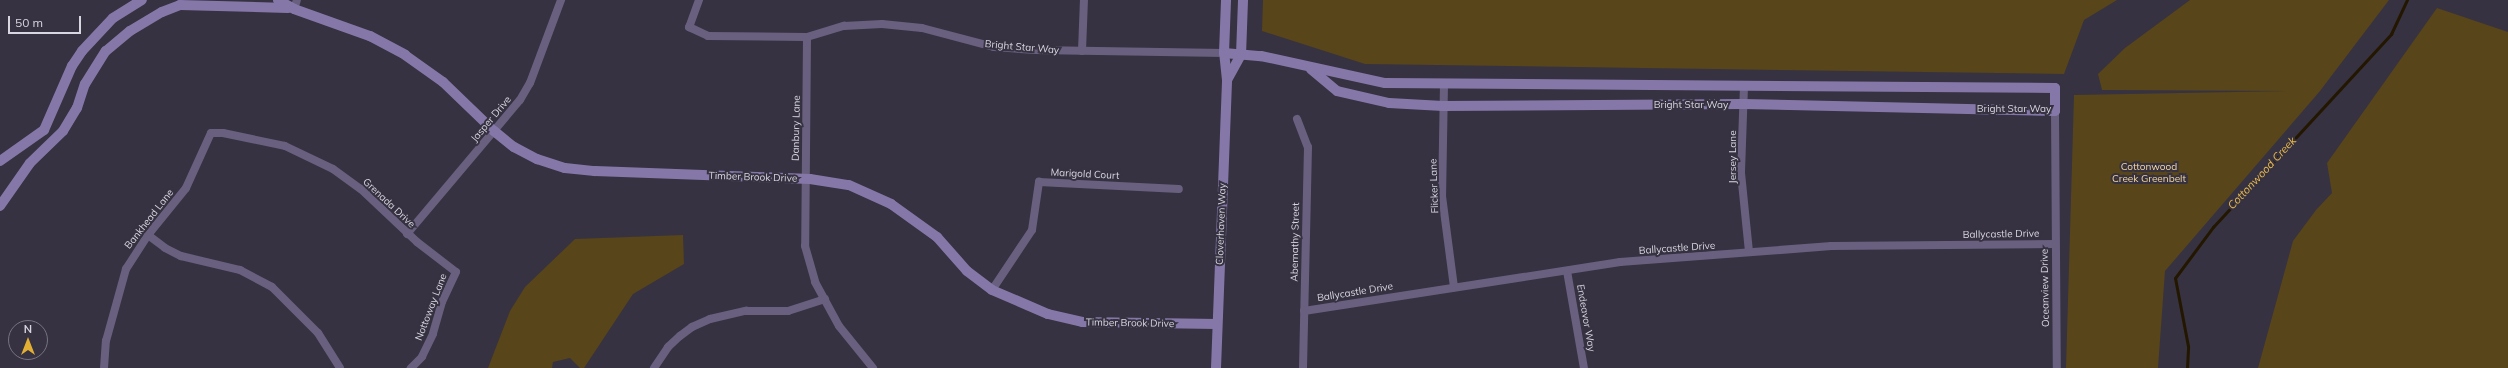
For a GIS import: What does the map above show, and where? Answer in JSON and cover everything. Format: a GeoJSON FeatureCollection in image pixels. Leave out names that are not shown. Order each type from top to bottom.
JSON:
{"type":"FeatureCollection","features":[{"type":"Feature","properties":{"kind":"street"},"geometry":{"type":"LineString","coordinates":[[0,161],[44,130],[72,66],[82,51],[113,18],[142,0]]}},
{"type":"Feature","properties":{"kind":"street","name":"Timber Brook Drive"},"geometry":{"type":"LineString","coordinates":[[278,0],[295,4],[362,33],[405,55],[443,82],[494,131],[514,146],[537,159],[565,168],[595,171],[806,178],[849,185],[891,204],[937,237],[967,270],[992,290],[1048,314],[1082,322],[1217,324]]}},
{"type":"Feature","properties":{"kind":"street","name":"Jasper Drive"},"geometry":{"type":"LineString","coordinates":[[407,234],[520,100],[530,83],[561,0]]}},
{"type":"Feature","properties":{"kind":"street","name":"Bright Star Way"},"geometry":{"type":"LineString","coordinates":[[699,0],[689,27],[708,36],[807,37],[844,26],[882,24],[922,28],[994,47],[1082,51],[1224,53],[1261,56],[1311,69],[1385,83],[2055,88],[2055,111],[1744,104],[1443,106],[1389,103],[1337,90],[1311,69]]}},
{"type":"Feature","properties":{"kind":"street"},"geometry":{"type":"LineString","coordinates":[[1082,51],[1084,0]]}},
{"type":"Feature","properties":{"kind":"street","name":"Cloverhaven Way"},"geometry":{"type":"LineString","coordinates":[[1216,368],[1228,80],[1224,53],[1226,0]]}},
{"type":"Feature","properties":{"kind":"street","name":"Cloverhaven Way"},"geometry":{"type":"LineString","coordinates":[[1228,80],[1241,55],[1243,0]]}},
{"type":"Feature","properties":{"kind":"street","name":"Timber Brook Drive"},"geometry":{"type":"LineString","coordinates":[[0,206],[30,163],[63,131],[77,108],[86,84],[106,51],[130,31],[179,3],[295,4]]}},
{"type":"Feature","properties":{"kind":"street","name":"Danbury Lane"},"geometry":{"type":"LineString","coordinates":[[807,37],[805,246],[815,282],[839,326],[873,368]]}},
{"type":"Feature","properties":{"kind":"street","name":"Flicker Lane"},"geometry":{"type":"LineString","coordinates":[[1444,84],[1442,196],[1454,287]]}},
{"type":"Feature","properties":{"kind":"street","name":"Jersey Lane"},"geometry":{"type":"LineString","coordinates":[[1744,86],[1741,173],[1749,252]]}},
{"type":"Feature","properties":{"kind":"street","name":"Oceanview Drive"},"geometry":{"type":"LineString","coordinates":[[2055,111],[2057,368]]}},
{"type":"Feature","properties":{"kind":"street","name":"Abernathy Street"},"geometry":{"type":"LineString","coordinates":[[1297,119],[1308,146],[1303,368]]}},
{"type":"Feature","properties":{"kind":"street","name":"Grenada Drive"},"geometry":{"type":"LineString","coordinates":[[211,133],[259,139],[310,156],[361,189],[407,234],[456,272]]}},
{"type":"Feature","properties":{"kind":"street","name":"Bankhead Lane"},"geometry":{"type":"LineString","coordinates":[[104,368],[106,341],[120,284],[132,257],[148,234],[186,188],[211,133]]}},
{"type":"Feature","properties":{"kind":"street","name":"Marigold Court"},"geometry":{"type":"LineString","coordinates":[[992,290],[1032,230],[1039,182],[1179,189]]}},
{"type":"Feature","properties":{"kind":"street"},"geometry":{"type":"LineString","coordinates":[[148,234],[165,248],[181,256],[240,270],[272,287],[318,333],[340,368]]}},
{"type":"Feature","properties":{"kind":"street","name":"Ballycastle Drive"},"geometry":{"type":"LineString","coordinates":[[1304,311],[1620,262],[1831,246],[2055,244]]}},
{"type":"Feature","properties":{"kind":"street","name":"Endeavor Way"},"geometry":{"type":"LineString","coordinates":[[1567,270],[1584,368]]}},
{"type":"Feature","properties":{"kind":"street","name":"Nottoway Lane"},"geometry":{"type":"LineString","coordinates":[[411,368],[422,357],[433,334],[442,302],[456,272]]}},
{"type":"Feature","properties":{"kind":"street"},"geometry":{"type":"LineString","coordinates":[[654,368],[668,347],[680,336],[692,327],[710,319],[746,311],[788,311],[825,299]]}},
{"type":"Feature","properties":{"kind":"green space"},"geometry":{"type":"Polygon","coordinates":[[[1263,0],[2117,0],[2084,20],[2064,74],[1365,64],[1262,31],[1263,0]]]}},
{"type":"Feature","properties":{"kind":"green space","name":"Cottonwood Creek Greenbelt"},"geometry":{"type":"Polygon","coordinates":[[[2190,0],[2389,0],[2320,91],[2165,271],[2158,368],[2066,368],[2074,95],[2290,91],[2102,90],[2098,74],[2125,48],[2190,0]]]}},
{"type":"Feature","properties":{"kind":"green space"},"geometry":{"type":"Polygon","coordinates":[[[2437,8],[2508,32],[2508,368],[2258,368],[2293,241],[2316,210],[2332,193],[2327,163],[2437,8]]]}},
{"type":"Feature","properties":{"kind":"green space"},"geometry":{"type":"Polygon","coordinates":[[[683,235],[684,264],[633,294],[584,368],[580,368],[570,358],[553,362],[552,368],[488,368],[510,311],[525,287],[575,239],[683,235]]]}},
{"type":"Feature","properties":{"kind":"waterway","name":"Cottonwood Creek"},"geometry":{"type":"LineString","coordinates":[[2187,368],[2188,346],[2175,278],[2213,227],[2391,34],[2407,0]]}}]}
